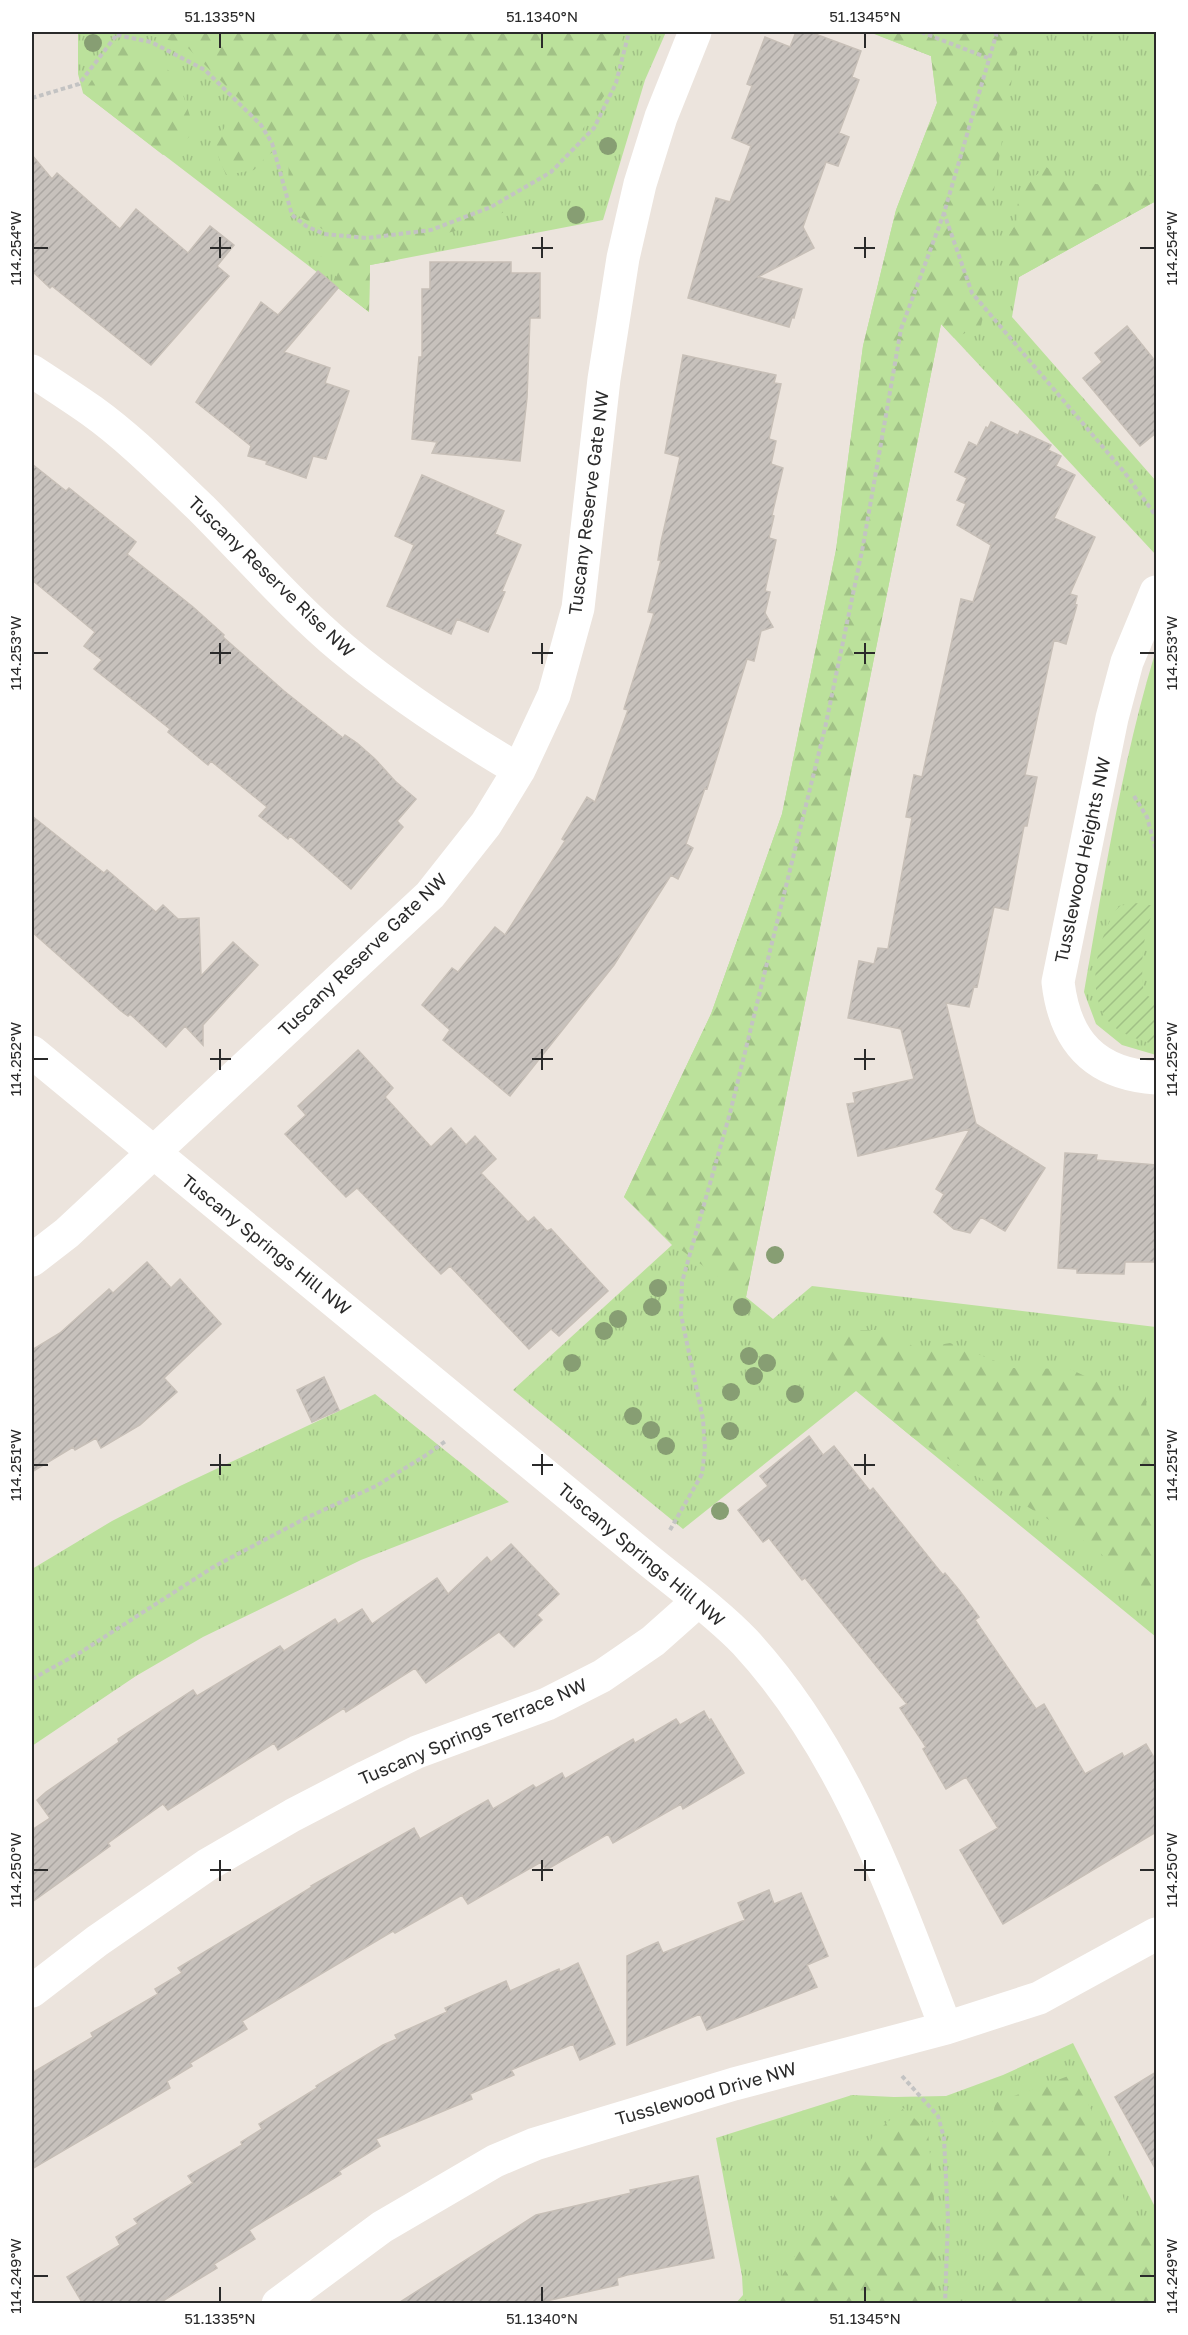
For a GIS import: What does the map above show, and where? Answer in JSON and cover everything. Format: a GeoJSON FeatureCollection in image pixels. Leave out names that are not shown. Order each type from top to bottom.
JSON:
{"type":"FeatureCollection","features":[{"type":"Feature","properties":{"kind":"street","name":"Tuscany Reserve Gate NW"},"geometry":{"type":"LineString","coordinates":[[32,1260],[67,1233],[429,895],[486,824],[519,770],[554,695],[578,608],[604,379],[623,258],[640,184],[661,117],[695,32]]}},
{"type":"Feature","properties":{"kind":"street","name":"Tuscany Reserve Rise NW"},"geometry":{"type":"LineString","coordinates":[[32,370],[94,412],[144,454],[260,571],[342,649],[406,699],[466,739],[519,770]]}},
{"type":"Feature","properties":{"kind":"street","name":"Tusslewood Heights NW"},"geometry":{"type":"LineString","coordinates":[[1156,592],[1127,662],[1101,774],[1058,982],[1065,1019],[1084,1049],[1108,1067],[1122,1073],[1156,1078]]}},
{"type":"Feature","properties":{"kind":"street","name":"Tuscany Springs Hill NW"},"geometry":{"type":"LineString","coordinates":[[32,1052],[698,1601],[743,1641],[782,1687],[810,1725],[849,1793],[911,1938],[946,2028]]}},
{"type":"Feature","properties":{"kind":"street","name":"Tuscany Springs Terrace NW"},"geometry":{"type":"LineString","coordinates":[[32,1991],[97,1941],[217,1859],[293,1815],[417,1752],[548,1704],[602,1676],[653,1641],[698,1601]]}},
{"type":"Feature","properties":{"kind":"street","name":"Tusslewood Drive NW"},"geometry":{"type":"LineString","coordinates":[[278,2304],[382,2228],[495,2161],[535,2144],[690,2098],[946,2028],[1039,1998],[1156,1934]]}},
{"type":"Feature","properties":{"kind":"path"},"geometry":{"type":"LineString","coordinates":[[32,98],[80,84],[118,33],[151,42],[205,70],[261,125],[272,143],[292,215],[306,226],[324,234],[367,238],[431,230],[491,207],[551,172],[594,128],[616,83],[629,32]]}},
{"type":"Feature","properties":{"kind":"path"},"geometry":{"type":"LineString","coordinates":[[921,32],[988,58]]}},
{"type":"Feature","properties":{"kind":"path"},"geometry":{"type":"LineString","coordinates":[[647,1559],[672,1528],[702,1474],[705,1449],[704,1419],[681,1315],[682,1282],[730,1113],[825,728],[863,546],[901,329],[944,213],[997,32]]}},
{"type":"Feature","properties":{"kind":"path"},"geometry":{"type":"LineString","coordinates":[[944,213],[972,292],[1125,473],[1156,516]]}},
{"type":"Feature","properties":{"kind":"path"},"geometry":{"type":"LineString","coordinates":[[1101,774],[1130,789],[1147,817],[1156,850]]}},
{"type":"Feature","properties":{"kind":"path"},"geometry":{"type":"LineString","coordinates":[[32,1679],[81,1652],[215,1566],[306,1518],[376,1486],[428,1455],[477,1419]]}},
{"type":"Feature","properties":{"kind":"path"},"geometry":{"type":"LineString","coordinates":[[877,2047],[938,2116],[944,2138],[948,2219],[945,2304]]}},
{"type":"Feature","properties":{"kind":"green space"},"geometry":{"type":"Polygon","coordinates":[[[78,32],[666,32],[645,80],[603,220],[370,265],[369,312],[83,93],[78,74],[78,32]]]}},
{"type":"Feature","properties":{"kind":"green space"},"geometry":{"type":"Polygon","coordinates":[[[135,32],[624,32],[620,52],[606,93],[575,141],[531,182],[504,212],[469,228],[425,238],[397,260],[370,265],[369,312],[333,284],[342,264],[317,255],[317,245],[324,230],[297,215],[288,187],[289,157],[279,148],[268,155],[254,170],[226,175],[214,146],[240,100],[184,44],[135,32]]]}},
{"type":"Feature","properties":{"kind":"green space"},"geometry":{"type":"Polygon","coordinates":[[[869,32],[1156,32],[1156,201],[1019,277],[1012,317],[1156,481],[1156,555],[941,324],[746,1297],[773,1319],[812,1286],[1156,1327],[1156,1637],[856,1391],[683,1529],[513,1390],[672,1245],[624,1197],[711,1014],[782,814],[836,550],[863,346],[896,210],[937,103],[931,56],[869,32]]]}},
{"type":"Feature","properties":{"kind":"green space"},"geometry":{"type":"Polygon","coordinates":[[[884,32],[1024,32],[1015,60],[985,246],[988,294],[981,326],[954,338],[941,324],[746,1297],[673,1244],[624,1197],[711,1014],[782,814],[836,550],[863,346],[896,210],[937,103],[931,56],[880,36],[884,32]]]}},
{"type":"Feature","properties":{"kind":"green space"},"geometry":{"type":"Polygon","coordinates":[[[119,40],[145,52],[177,77],[195,131],[180,146],[163,155],[83,93],[119,40]]]}},
{"type":"Feature","properties":{"kind":"green space"},"geometry":{"type":"Polygon","coordinates":[[[1046,167],[1072,181],[1112,186],[1156,174],[1156,201],[1019,277],[1007,264],[1002,246],[1017,222],[1020,195],[1034,177],[1046,167]]]}},
{"type":"Feature","properties":{"kind":"green space"},"geometry":{"type":"Polygon","coordinates":[[[1156,650],[1156,1055],[1122,1045],[1096,1024],[1084,992],[1133,734],[1156,650]]]}},
{"type":"Feature","properties":{"kind":"green space"},"geometry":{"type":"Polygon","coordinates":[[[1135,903],[1156,906],[1145,938],[1142,960],[1144,994],[1156,1000],[1156,1040],[1149,1043],[1127,1035],[1108,1021],[1101,1008],[1095,979],[1100,947],[1112,918],[1119,906],[1135,903]]]}},
{"type":"Feature","properties":{"kind":"green space"},"geometry":{"type":"Polygon","coordinates":[[[838,1330],[887,1330],[917,1349],[950,1343],[1013,1368],[1070,1369],[1127,1396],[1146,1395],[1147,1428],[1156,1451],[1156,1598],[1151,1602],[1094,1547],[912,1437],[820,1360],[838,1330]]]}},
{"type":"Feature","properties":{"kind":"green space"},"geometry":{"type":"Polygon","coordinates":[[[375,1394],[509,1502],[361,1560],[203,1637],[136,1676],[32,1746],[32,1569],[112,1521],[180,1486],[375,1394]]]}},
{"type":"Feature","properties":{"kind":"green space"},"geometry":{"type":"Polygon","coordinates":[[[1073,2043],[1156,2209],[1156,2303],[736,2303],[743,2295],[742,2276],[716,2138],[852,2095],[946,2096],[1003,2075],[1073,2043]]]}},
{"type":"Feature","properties":{"kind":"green space"},"geometry":{"type":"Polygon","coordinates":[[[1071,2075],[1099,2123],[1130,2218],[1156,2229],[1156,2303],[990,2303],[988,2149],[995,2103],[1071,2075]]]}},
{"type":"Feature","properties":{"kind":"green space"},"geometry":{"type":"Polygon","coordinates":[[[904,2108],[928,2132],[937,2234],[935,2303],[764,2303],[876,2132],[904,2108]]]}},
{"type":"Feature","properties":{"kind":"building"},"geometry":{"type":"Polygon","coordinates":[[[796,32],[810,32],[861,51],[852,77],[859,80],[839,133],[849,137],[838,166],[826,162],[803,227],[814,248],[758,277],[802,289],[794,318],[792,317],[789,327],[688,298],[716,198],[730,202],[751,146],[732,138],[752,86],[747,84],[765,37],[790,47],[796,32]]]}},
{"type":"Feature","properties":{"kind":"building"},"geometry":{"type":"Polygon","coordinates":[[[32,155],[52,179],[57,173],[120,229],[136,209],[188,253],[210,226],[234,245],[217,266],[229,276],[151,365],[52,286],[50,288],[32,271],[32,155]]]}},
{"type":"Feature","properties":{"kind":"building"},"geometry":{"type":"Polygon","coordinates":[[[430,262],[511,262],[511,273],[540,273],[540,318],[530,318],[527,398],[520,461],[432,453],[437,442],[412,439],[419,357],[422,357],[422,289],[430,289],[430,262]]]}},
{"type":"Feature","properties":{"kind":"building"},"geometry":{"type":"Polygon","coordinates":[[[318,271],[338,288],[284,352],[330,368],[325,383],[349,391],[326,459],[313,456],[306,478],[266,464],[267,461],[248,456],[251,446],[196,402],[261,302],[278,315],[318,271]]]}},
{"type":"Feature","properties":{"kind":"building"},"geometry":{"type":"Polygon","coordinates":[[[1127,326],[1156,362],[1156,433],[1140,446],[1083,378],[1102,362],[1095,353],[1127,326]]]}},
{"type":"Feature","properties":{"kind":"building"},"geometry":{"type":"Polygon","coordinates":[[[683,355],[776,375],[774,383],[781,384],[769,439],[776,441],[771,464],[783,468],[772,515],[774,516],[769,538],[776,540],[765,591],[770,592],[765,613],[773,627],[761,631],[754,661],[747,659],[707,789],[705,788],[686,844],[693,848],[678,879],[671,875],[614,965],[510,1096],[443,1040],[450,1030],[422,1005],[452,968],[458,972],[495,927],[505,935],[565,841],[562,839],[587,797],[595,802],[628,710],[624,709],[654,613],[648,612],[661,560],[658,560],[661,542],[680,457],[665,453],[683,355]]]}},
{"type":"Feature","properties":{"kind":"building"},"geometry":{"type":"Polygon","coordinates":[[[991,422],[1018,435],[1020,431],[1051,445],[1048,450],[1061,456],[1056,466],[1075,475],[1054,518],[1095,537],[1070,594],[1077,596],[1075,604],[1077,605],[1066,644],[1054,640],[1025,775],[1037,777],[1027,826],[1024,826],[1008,910],[994,907],[977,987],[974,986],[969,1007],[946,1003],[976,1124],[1045,1168],[1005,1231],[981,1217],[970,1233],[954,1229],[934,1212],[944,1194],[936,1189],[970,1129],[858,1156],[847,1104],[855,1103],[853,1093],[914,1079],[901,1029],[848,1018],[859,961],[874,964],[878,948],[888,949],[912,818],[906,817],[914,775],[922,777],[961,599],[973,602],[991,545],[957,525],[966,504],[957,500],[967,478],[955,472],[969,442],[977,446],[991,422]]]}},
{"type":"Feature","properties":{"kind":"building"},"geometry":{"type":"Polygon","coordinates":[[[32,464],[66,491],[69,488],[136,542],[127,554],[193,607],[284,691],[343,738],[345,735],[357,743],[416,799],[397,821],[403,827],[351,889],[290,836],[288,839],[259,816],[267,807],[211,761],[208,765],[168,732],[170,729],[94,669],[102,660],[84,646],[95,632],[32,580],[32,464]]]}},
{"type":"Feature","properties":{"kind":"building"},"geometry":{"type":"Polygon","coordinates":[[[422,475],[504,511],[495,534],[521,545],[488,632],[457,619],[451,634],[387,606],[414,545],[395,536],[422,475]]]}},
{"type":"Feature","properties":{"kind":"building"},"geometry":{"type":"Polygon","coordinates":[[[32,816],[104,873],[107,870],[156,912],[163,905],[178,919],[199,918],[201,976],[233,942],[258,965],[203,1025],[203,1045],[185,1026],[166,1047],[130,1014],[128,1016],[121,1011],[32,932],[32,816]]]}},
{"type":"Feature","properties":{"kind":"building"},"geometry":{"type":"Polygon","coordinates":[[[358,1050],[393,1088],[385,1097],[431,1147],[451,1128],[466,1145],[475,1136],[496,1159],[481,1173],[528,1222],[534,1217],[547,1231],[551,1229],[608,1291],[559,1336],[551,1329],[529,1349],[450,1266],[441,1274],[357,1188],[346,1197],[285,1134],[306,1115],[298,1106],[358,1050]]]}},
{"type":"Feature","properties":{"kind":"building"},"geometry":{"type":"Polygon","coordinates":[[[1065,1153],[1097,1155],[1096,1160],[1156,1165],[1156,1262],[1125,1262],[1124,1274],[1077,1273],[1077,1269],[1058,1268],[1065,1153]]]}},
{"type":"Feature","properties":{"kind":"building"},"geometry":{"type":"Polygon","coordinates":[[[147,1262],[171,1288],[180,1279],[221,1324],[164,1378],[177,1392],[140,1425],[101,1448],[96,1438],[75,1450],[73,1447],[32,1472],[32,1350],[60,1333],[109,1289],[113,1293],[147,1262]]]}},
{"type":"Feature","properties":{"kind":"building"},"geometry":{"type":"Polygon","coordinates":[[[324,1377],[339,1410],[312,1422],[297,1390],[324,1377]]]}},
{"type":"Feature","properties":{"kind":"building"},"geometry":{"type":"Polygon","coordinates":[[[809,1436],[823,1455],[834,1446],[870,1491],[873,1488],[943,1575],[945,1573],[959,1590],[979,1617],[975,1620],[1036,1709],[1044,1704],[1085,1774],[1122,1753],[1124,1757],[1146,1744],[1156,1761],[1156,1832],[1003,1924],[960,1850],[998,1828],[966,1777],[946,1789],[923,1749],[926,1747],[900,1708],[907,1704],[805,1578],[802,1580],[769,1538],[763,1542],[738,1510],[768,1486],[760,1476],[809,1436]]]}},
{"type":"Feature","properties":{"kind":"building"},"geometry":{"type":"Polygon","coordinates":[[[511,1544],[559,1594],[537,1615],[542,1620],[514,1647],[499,1632],[426,1683],[415,1668],[346,1712],[344,1708],[278,1750],[274,1743],[168,1810],[163,1804],[108,1843],[110,1846],[32,1902],[32,1830],[50,1818],[37,1800],[46,1792],[119,1742],[118,1739],[193,1690],[197,1696],[280,1646],[284,1651],[335,1619],[338,1624],[362,1609],[372,1624],[437,1578],[448,1594],[487,1557],[491,1562],[511,1544]]]}},
{"type":"Feature","properties":{"kind":"building"},"geometry":{"type":"Polygon","coordinates":[[[704,1711],[744,1773],[683,1809],[681,1804],[613,1843],[608,1834],[546,1870],[541,1862],[468,1904],[462,1895],[395,1933],[393,1931],[242,2021],[247,2029],[190,2063],[192,2066],[167,2081],[170,2088],[32,2169],[32,2073],[93,2037],[91,2033],[158,1994],[155,1989],[182,1973],[178,1968],[311,1886],[414,1828],[420,1839],[488,1800],[493,1809],[533,1785],[536,1788],[562,1773],[565,1779],[633,1739],[635,1743],[676,1719],[680,1725],[704,1711]]]}},
{"type":"Feature","properties":{"kind":"building"},"geometry":{"type":"Polygon","coordinates":[[[769,1890],[774,1904],[801,1893],[828,1956],[807,1965],[817,1987],[707,2030],[700,2014],[627,2045],[627,1956],[658,1942],[663,1953],[745,1920],[738,1903],[769,1890]]]}},
{"type":"Feature","properties":{"kind":"building"},"geometry":{"type":"Polygon","coordinates":[[[578,1963],[615,2044],[580,2060],[573,2044],[511,2070],[514,2075],[470,2094],[472,2099],[376,2139],[380,2146],[339,2171],[341,2174],[249,2230],[255,2239],[214,2264],[217,2268],[158,2304],[83,2304],[67,2277],[120,2245],[116,2237],[138,2224],[134,2219],[193,2183],[188,2176],[242,2145],[241,2142],[262,2129],[259,2124],[317,2088],[316,2086],[383,2045],[397,2039],[395,2035],[447,2012],[445,2008],[506,1981],[510,1991],[578,1963]]]}},
{"type":"Feature","properties":{"kind":"building"},"geometry":{"type":"Polygon","coordinates":[[[1156,2072],[1156,2170],[1115,2097],[1156,2072]]]}},
{"type":"Feature","properties":{"kind":"building"},"geometry":{"type":"Polygon","coordinates":[[[698,2176],[714,2258],[627,2275],[617,2278],[618,2285],[533,2304],[397,2304],[536,2215],[631,2193],[630,2190],[698,2176]]]}}]}
